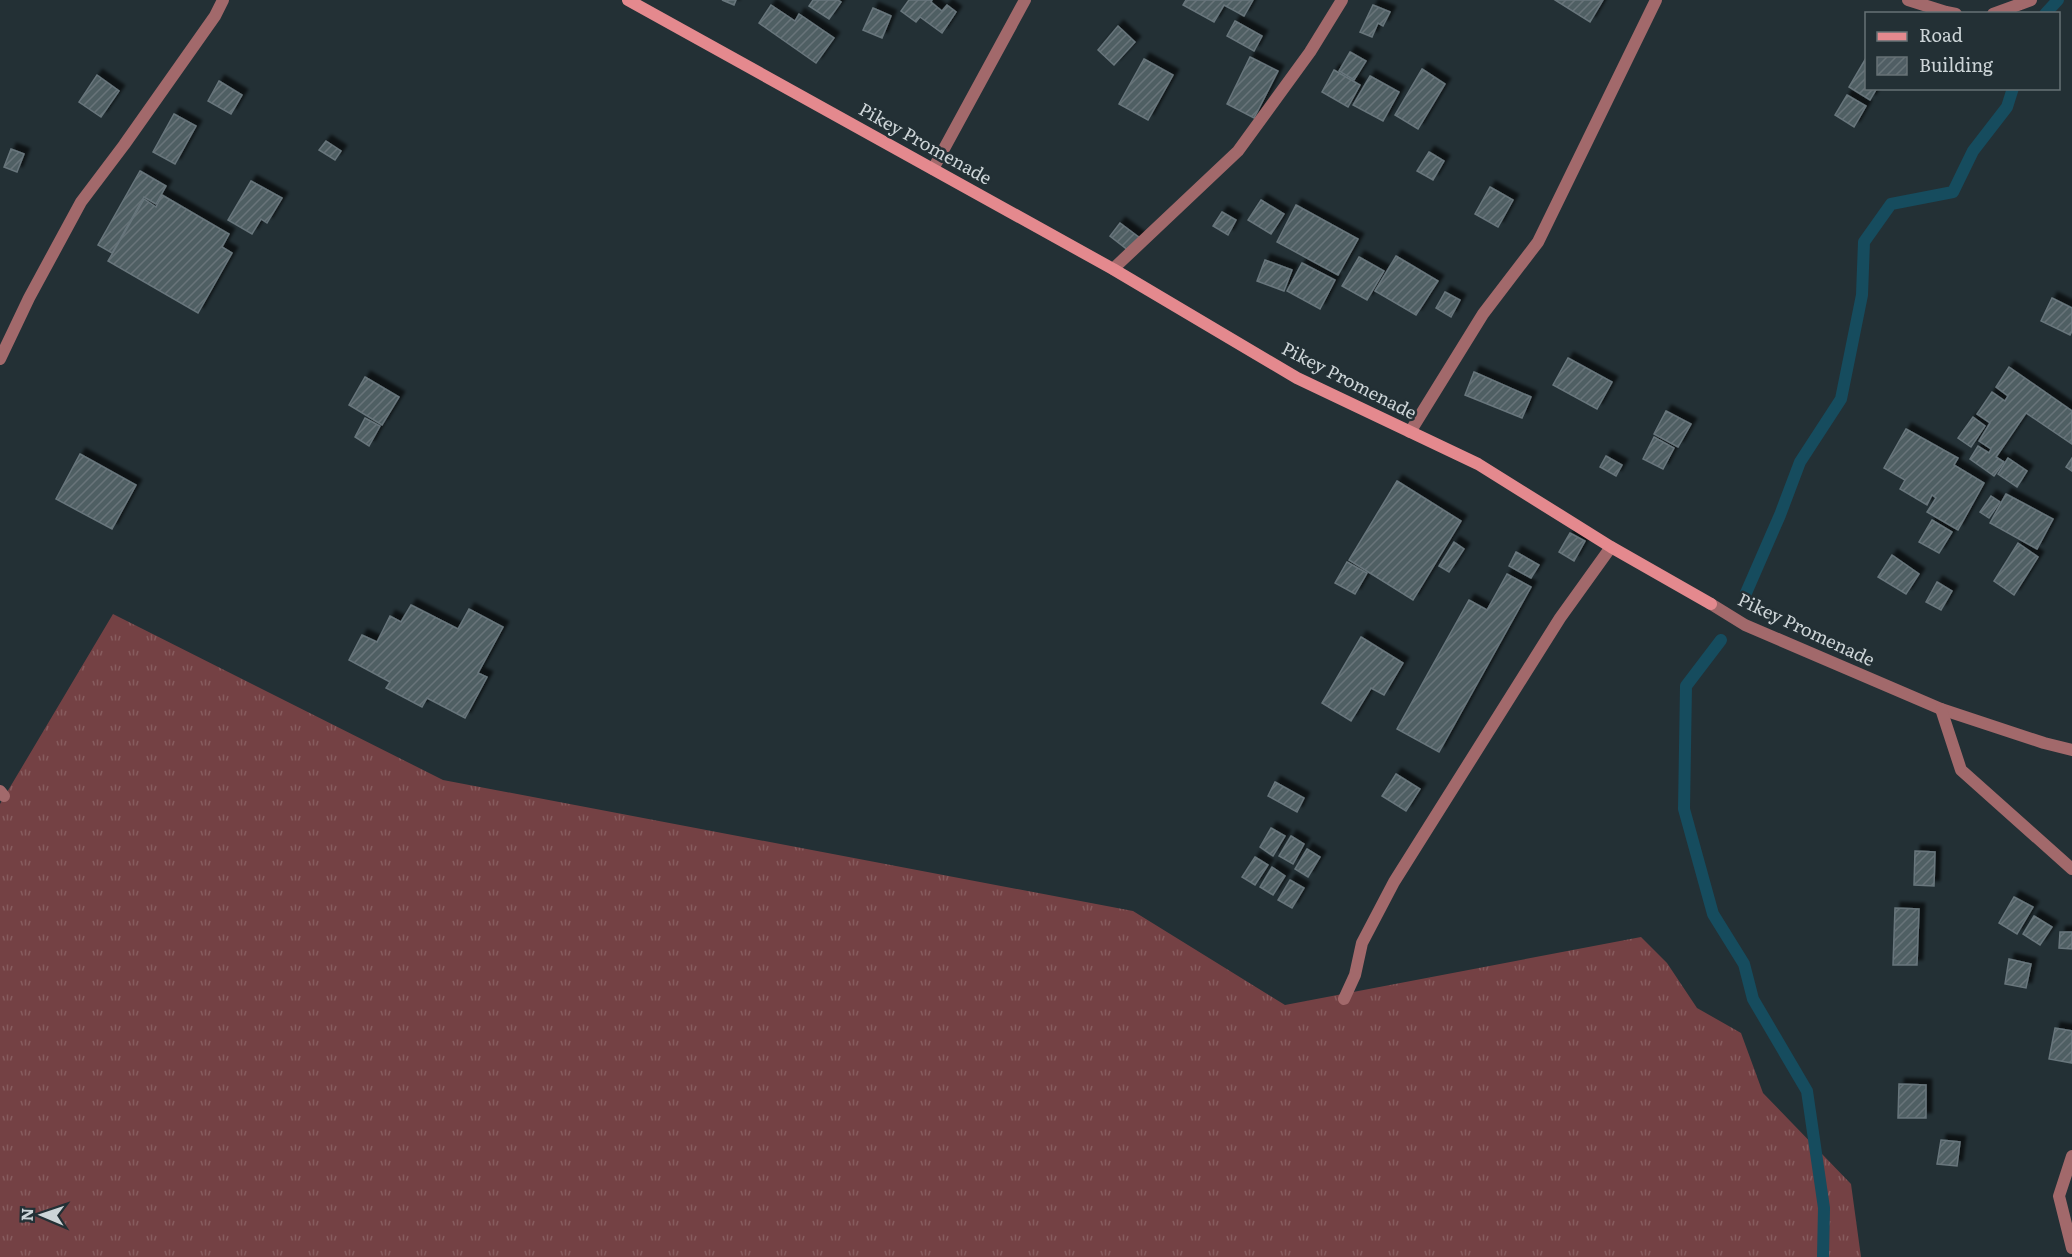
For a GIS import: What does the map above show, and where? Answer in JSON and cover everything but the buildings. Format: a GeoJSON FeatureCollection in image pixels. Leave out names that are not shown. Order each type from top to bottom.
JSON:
{"type":"FeatureCollection","features":[{"type":"Feature","properties":{"kind":"street"},"geometry":{"type":"LineString","coordinates":[[0,359],[29,298],[81,202],[124,145],[224,0]]}},
{"type":"Feature","properties":{"kind":"street","name":"Pikey Promenade"},"geometry":{"type":"LineString","coordinates":[[628,0],[1113,269],[1297,378],[1478,464],[1611,547],[1745,625],[1941,709],[2072,750]]}},
{"type":"Feature","properties":{"kind":"street"},"geometry":{"type":"LineString","coordinates":[[933,169],[1025,0]]}},
{"type":"Feature","properties":{"kind":"street"},"geometry":{"type":"LineString","coordinates":[[1113,269],[1238,152],[1310,52],[1342,0]]}},
{"type":"Feature","properties":{"kind":"street"},"geometry":{"type":"LineString","coordinates":[[1410,432],[1483,314],[1538,242],[1656,0]]}},
{"type":"Feature","properties":{"kind":"street"},"geometry":{"type":"LineString","coordinates":[[1908,0],[1946,12]]}},
{"type":"Feature","properties":{"kind":"street"},"geometry":{"type":"LineString","coordinates":[[1998,12],[2031,0]]}},
{"type":"Feature","properties":{"kind":"street"},"geometry":{"type":"LineString","coordinates":[[1344,999],[1355,975],[1362,943],[1394,882],[1560,618],[1611,547]]}},
{"type":"Feature","properties":{"kind":"street"},"geometry":{"type":"LineString","coordinates":[[1941,709],[1961,770],[2072,869]]}},
{"type":"Feature","properties":{"kind":"street"},"geometry":{"type":"LineString","coordinates":[[2072,1156],[2059,1196],[2072,1248]]}},
{"type":"Feature","properties":{"kind":"green space"},"geometry":{"type":"Polygon","coordinates":[[[113,614],[443,780],[1133,911],[1285,1005],[1641,937],[1667,963],[1697,1008],[1741,1033],[1763,1093],[1851,1184],[1861,1257],[0,1257],[0,804],[113,614]]]}},
{"type":"Feature","properties":{"kind":"waterway"},"geometry":{"type":"LineString","coordinates":[[2047,12],[2058,0]]}},
{"type":"Feature","properties":{"kind":"waterway"},"geometry":{"type":"LineString","coordinates":[[1746,593],[1800,462],[1841,399],[1862,295],[1864,242],[1891,204],[1953,192],[1973,151],[2007,107],[2012,90]]}},
{"type":"Feature","properties":{"kind":"waterway"},"geometry":{"type":"LineString","coordinates":[[1721,640],[1686,686],[1684,809],[1713,914],[1744,964],[1753,999],[1807,1091],[1824,1208],[1823,1257]]}}]}
